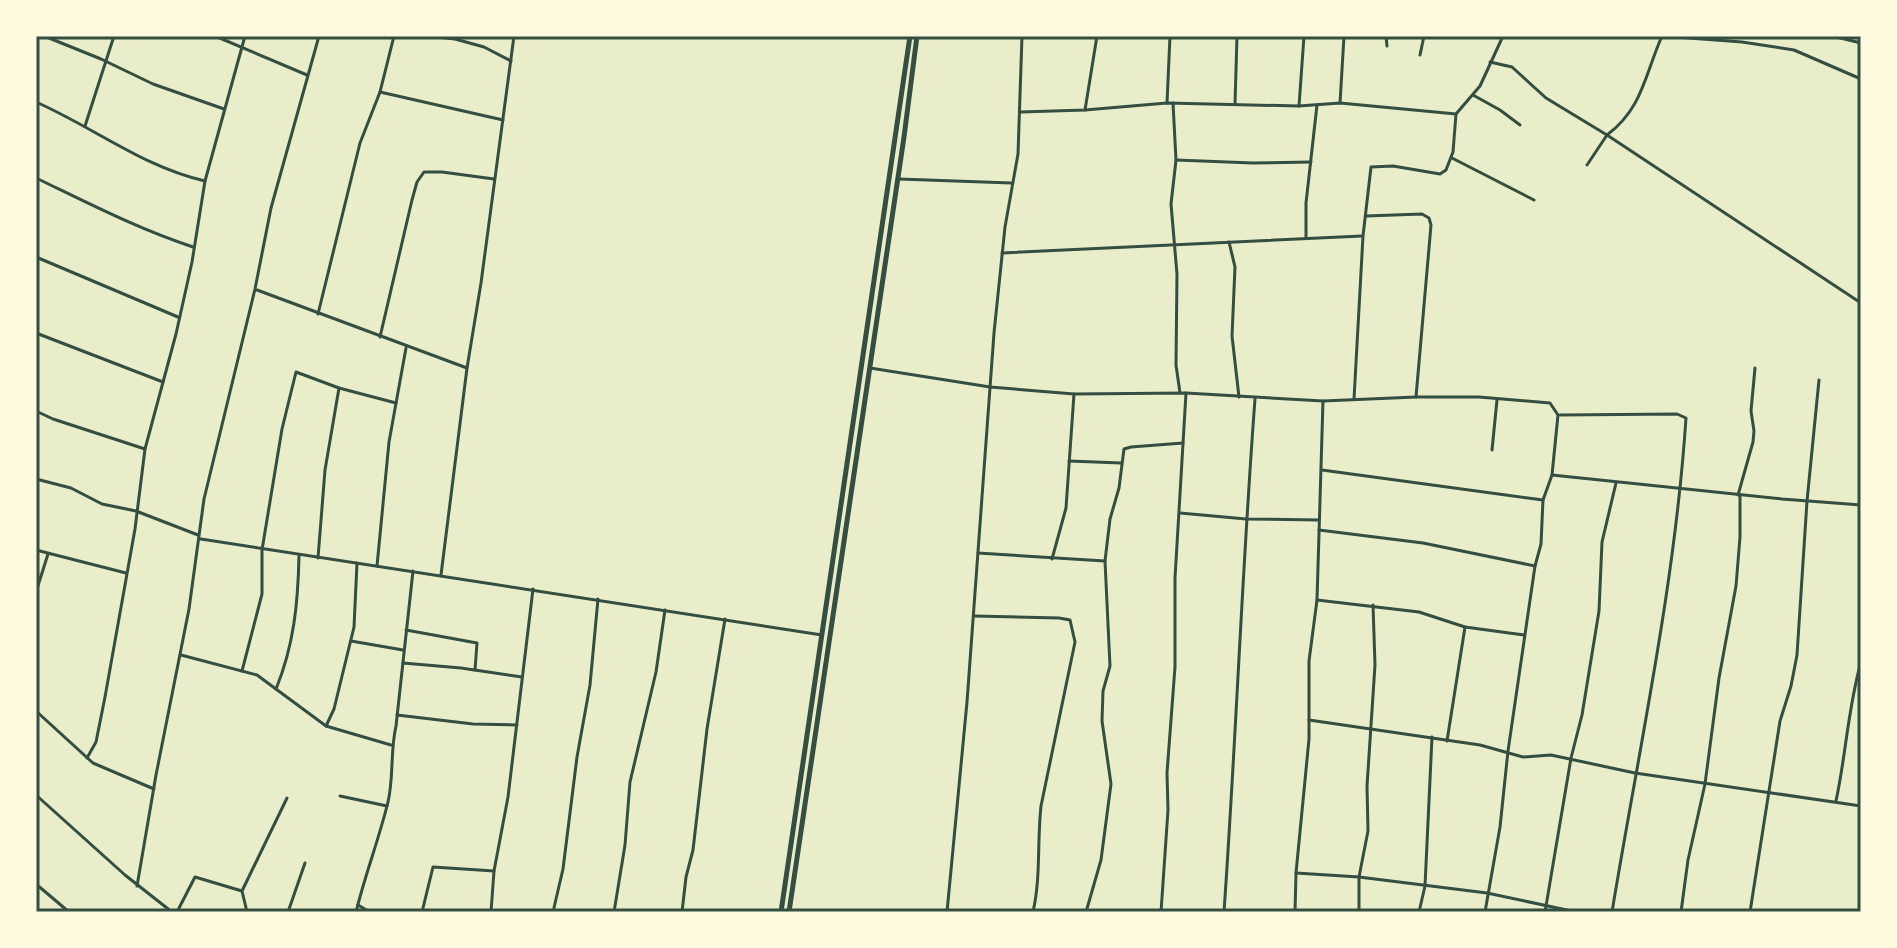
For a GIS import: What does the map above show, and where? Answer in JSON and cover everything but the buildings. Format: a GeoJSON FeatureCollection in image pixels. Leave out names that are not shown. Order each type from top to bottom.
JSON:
{"type":"FeatureCollection","features":[{"type":"Feature","properties":{"kind":"highway"},"geometry":{"type":"LineString","coordinates":[[781,912],[910,36]]}},
{"type":"Feature","properties":{"kind":"highway"},"geometry":{"type":"LineString","coordinates":[[789,912],[917,36]]}},
{"type":"Feature","properties":{"kind":"street"},"geometry":{"type":"LineString","coordinates":[[44,36],[153,84],[224,109]]}},
{"type":"Feature","properties":{"kind":"street"},"geometry":{"type":"LineString","coordinates":[[85,126],[114,36]]}},
{"type":"Feature","properties":{"kind":"street"},"geometry":{"type":"LineString","coordinates":[[215,36],[307,75]]}},
{"type":"Feature","properties":{"kind":"street"},"geometry":{"type":"LineString","coordinates":[[87,758],[96,742],[145,449],[164,382],[205,181],[245,36]]}},
{"type":"Feature","properties":{"kind":"street"},"geometry":{"type":"LineString","coordinates":[[137,886],[181,655],[204,499],[255,289],[271,208],[319,36]]}},
{"type":"Feature","properties":{"kind":"street"},"geometry":{"type":"LineString","coordinates":[[318,314],[360,143],[380,92],[394,36]]}},
{"type":"Feature","properties":{"kind":"street"},"geometry":{"type":"LineString","coordinates":[[428,36],[484,47],[512,61]]}},
{"type":"Feature","properties":{"kind":"street"},"geometry":{"type":"LineString","coordinates":[[441,575],[514,36]]}},
{"type":"Feature","properties":{"kind":"street"},"geometry":{"type":"LineString","coordinates":[[947,912],[1002,253],[1018,154],[1022,36]]}},
{"type":"Feature","properties":{"kind":"street"},"geometry":{"type":"LineString","coordinates":[[1085,110],[1097,36]]}},
{"type":"Feature","properties":{"kind":"street"},"geometry":{"type":"LineString","coordinates":[[1170,36],[1170,103],[1176,160],[1171,204],[1177,274],[1176,365],[1180,393]]}},
{"type":"Feature","properties":{"kind":"street"},"geometry":{"type":"LineString","coordinates":[[1235,104],[1237,36]]}},
{"type":"Feature","properties":{"kind":"street"},"geometry":{"type":"LineString","coordinates":[[1299,106],[1304,36]]}},
{"type":"Feature","properties":{"kind":"street"},"geometry":{"type":"LineString","coordinates":[[1340,103],[1344,36]]}},
{"type":"Feature","properties":{"kind":"street"},"geometry":{"type":"LineString","coordinates":[[1386,36],[1387,46]]}},
{"type":"Feature","properties":{"kind":"street"},"geometry":{"type":"LineString","coordinates":[[1420,55],[1424,36]]}},
{"type":"Feature","properties":{"kind":"street"},"geometry":{"type":"LineString","coordinates":[[1353,400],[1363,236],[1372,166],[1440,174],[1446,170],[1451,157],[1456,114],[1480,86],[1503,36]]}},
{"type":"Feature","properties":{"kind":"street"},"geometry":{"type":"LineString","coordinates":[[1587,165],[1607,135],[1617,128],[1639,101],[1662,36],[1742,42],[1802,53],[1861,79]]}},
{"type":"Feature","properties":{"kind":"street"},"geometry":{"type":"LineString","coordinates":[[1742,42],[1750,36]]}},
{"type":"Feature","properties":{"kind":"street"},"geometry":{"type":"LineString","coordinates":[[1832,36],[1861,43]]}},
{"type":"Feature","properties":{"kind":"street"},"geometry":{"type":"LineString","coordinates":[[1490,62],[1512,67],[1546,98],[1861,303]]}},
{"type":"Feature","properties":{"kind":"street"},"geometry":{"type":"LineString","coordinates":[[380,92],[503,120]]}},
{"type":"Feature","properties":{"kind":"street"},"geometry":{"type":"LineString","coordinates":[[1472,95],[1520,125]]}},
{"type":"Feature","properties":{"kind":"street"},"geometry":{"type":"LineString","coordinates":[[36,102],[128,152],[205,181]]}},
{"type":"Feature","properties":{"kind":"street"},"geometry":{"type":"LineString","coordinates":[[1021,112],[1170,103],[1299,106],[1340,103],[1456,114]]}},
{"type":"Feature","properties":{"kind":"street"},"geometry":{"type":"LineString","coordinates":[[1306,237],[1317,105]]}},
{"type":"Feature","properties":{"kind":"street"},"geometry":{"type":"LineString","coordinates":[[1451,157],[1534,200]]}},
{"type":"Feature","properties":{"kind":"street"},"geometry":{"type":"LineString","coordinates":[[1176,160],[1311,162]]}},
{"type":"Feature","properties":{"kind":"street"},"geometry":{"type":"LineString","coordinates":[[380,337],[412,200],[417,182],[424,172],[494,179]]}},
{"type":"Feature","properties":{"kind":"street"},"geometry":{"type":"LineString","coordinates":[[36,178],[93,208],[193,247]]}},
{"type":"Feature","properties":{"kind":"street"},"geometry":{"type":"LineString","coordinates":[[898,179],[1011,183]]}},
{"type":"Feature","properties":{"kind":"street"},"geometry":{"type":"LineString","coordinates":[[1366,216],[1422,214],[1429,218],[1431,225],[1416,397]]}},
{"type":"Feature","properties":{"kind":"street"},"geometry":{"type":"LineString","coordinates":[[1002,253],[1363,236]]}},
{"type":"Feature","properties":{"kind":"street"},"geometry":{"type":"LineString","coordinates":[[1229,242],[1235,267],[1232,336],[1239,397]]}},
{"type":"Feature","properties":{"kind":"street"},"geometry":{"type":"LineString","coordinates":[[36,257],[178,317]]}},
{"type":"Feature","properties":{"kind":"street"},"geometry":{"type":"LineString","coordinates":[[255,289],[467,368]]}},
{"type":"Feature","properties":{"kind":"street"},"geometry":{"type":"LineString","coordinates":[[36,333],[164,382]]}},
{"type":"Feature","properties":{"kind":"street"},"geometry":{"type":"LineString","coordinates":[[377,566],[396,403],[406,346]]}},
{"type":"Feature","properties":{"kind":"street"},"geometry":{"type":"LineString","coordinates":[[869,367],[990,387],[1074,394],[1186,393],[1323,401],[1416,397],[1550,403],[1558,415],[1552,475],[1543,500],[1541,544],[1524,635],[1500,827],[1485,912]]}},
{"type":"Feature","properties":{"kind":"street"},"geometry":{"type":"LineString","coordinates":[[1681,912],[1736,586],[1739,495],[1753,442],[1751,411],[1755,368]]}},
{"type":"Feature","properties":{"kind":"street"},"geometry":{"type":"LineString","coordinates":[[242,671],[262,594],[262,550],[282,429],[296,372],[339,388],[396,403]]}},
{"type":"Feature","properties":{"kind":"street"},"geometry":{"type":"LineString","coordinates":[[1750,912],[1767,791],[1797,655],[1819,380]]}},
{"type":"Feature","properties":{"kind":"street"},"geometry":{"type":"LineString","coordinates":[[318,558],[325,470],[339,388]]}},
{"type":"Feature","properties":{"kind":"street"},"geometry":{"type":"LineString","coordinates":[[1161,912],[1186,393]]}},
{"type":"Feature","properties":{"kind":"street"},"geometry":{"type":"LineString","coordinates":[[1052,559],[1066,508],[1074,394]]}},
{"type":"Feature","properties":{"kind":"street"},"geometry":{"type":"LineString","coordinates":[[1224,912],[1255,399]]}},
{"type":"Feature","properties":{"kind":"street"},"geometry":{"type":"LineString","coordinates":[[1492,450],[1497,400]]}},
{"type":"Feature","properties":{"kind":"street"},"geometry":{"type":"LineString","coordinates":[[1295,912],[1309,720],[1309,661],[1317,600],[1323,401]]}},
{"type":"Feature","properties":{"kind":"street"},"geometry":{"type":"LineString","coordinates":[[36,411],[145,449]]}},
{"type":"Feature","properties":{"kind":"street"},"geometry":{"type":"LineString","coordinates":[[1558,415],[1684,415],[1682,489],[1652,695],[1635,773],[1612,912]]}},
{"type":"Feature","properties":{"kind":"street"},"geometry":{"type":"LineString","coordinates":[[1086,912],[1101,860],[1111,784],[1102,721],[1103,691],[1110,666],[1105,561],[1121,463],[1124,449],[1183,443]]}},
{"type":"Feature","properties":{"kind":"street"},"geometry":{"type":"LineString","coordinates":[[1069,461],[1121,463]]}},
{"type":"Feature","properties":{"kind":"street"},"geometry":{"type":"LineString","coordinates":[[1322,470],[1543,500]]}},
{"type":"Feature","properties":{"kind":"street"},"geometry":{"type":"LineString","coordinates":[[1552,475],[1861,505]]}},
{"type":"Feature","properties":{"kind":"street"},"geometry":{"type":"LineString","coordinates":[[36,479],[71,488],[102,504],[136,511],[200,537],[262,550],[822,635]]}},
{"type":"Feature","properties":{"kind":"street"},"geometry":{"type":"LineString","coordinates":[[1545,909],[1571,758],[1582,715],[1599,611],[1602,542],[1616,483]]}},
{"type":"Feature","properties":{"kind":"street"},"geometry":{"type":"LineString","coordinates":[[1180,513],[1246,519],[1319,520]]}},
{"type":"Feature","properties":{"kind":"street"},"geometry":{"type":"LineString","coordinates":[[1319,530],[1423,543],[1535,566]]}},
{"type":"Feature","properties":{"kind":"street"},"geometry":{"type":"LineString","coordinates":[[36,550],[126,573]]}},
{"type":"Feature","properties":{"kind":"street"},"geometry":{"type":"LineString","coordinates":[[36,592],[49,553]]}},
{"type":"Feature","properties":{"kind":"street"},"geometry":{"type":"LineString","coordinates":[[978,553],[1105,561]]}},
{"type":"Feature","properties":{"kind":"street"},"geometry":{"type":"LineString","coordinates":[[276,689],[288,660],[293,634],[298,601],[299,555]]}},
{"type":"Feature","properties":{"kind":"street"},"geometry":{"type":"LineString","coordinates":[[326,726],[334,709],[351,641],[357,563]]}},
{"type":"Feature","properties":{"kind":"street"},"geometry":{"type":"LineString","coordinates":[[356,912],[393,775],[391,745],[413,571]]}},
{"type":"Feature","properties":{"kind":"street"},"geometry":{"type":"LineString","coordinates":[[491,912],[533,589]]}},
{"type":"Feature","properties":{"kind":"street"},"geometry":{"type":"LineString","coordinates":[[553,912],[563,869],[577,757],[590,685],[598,599]]}},
{"type":"Feature","properties":{"kind":"street"},"geometry":{"type":"LineString","coordinates":[[1317,600],[1419,612],[1465,627],[1524,635]]}},
{"type":"Feature","properties":{"kind":"street"},"geometry":{"type":"LineString","coordinates":[[1359,912],[1359,877],[1368,831],[1367,786],[1375,665],[1373,605]]}},
{"type":"Feature","properties":{"kind":"street"},"geometry":{"type":"LineString","coordinates":[[614,912],[625,845],[630,782],[656,672],[665,610]]}},
{"type":"Feature","properties":{"kind":"street"},"geometry":{"type":"LineString","coordinates":[[974,616],[1059,618],[1070,620],[1073,628],[1075,642],[1041,806],[1039,885],[1033,912]]}},
{"type":"Feature","properties":{"kind":"street"},"geometry":{"type":"LineString","coordinates":[[682,912],[725,619]]}},
{"type":"Feature","properties":{"kind":"street"},"geometry":{"type":"LineString","coordinates":[[1447,741],[1465,627]]}},
{"type":"Feature","properties":{"kind":"street"},"geometry":{"type":"LineString","coordinates":[[406,630],[477,643],[475,670]]}},
{"type":"Feature","properties":{"kind":"street"},"geometry":{"type":"LineString","coordinates":[[351,641],[404,650]]}},
{"type":"Feature","properties":{"kind":"street"},"geometry":{"type":"LineString","coordinates":[[181,655],[257,675],[326,726],[391,745]]}},
{"type":"Feature","properties":{"kind":"street"},"geometry":{"type":"LineString","coordinates":[[1836,801],[1847,749],[1853,690],[1861,662]]}},
{"type":"Feature","properties":{"kind":"street"},"geometry":{"type":"LineString","coordinates":[[403,663],[523,677]]}},
{"type":"Feature","properties":{"kind":"street"},"geometry":{"type":"LineString","coordinates":[[36,711],[87,758],[104,769],[154,789]]}},
{"type":"Feature","properties":{"kind":"street"},"geometry":{"type":"LineString","coordinates":[[397,715],[473,724],[517,725]]}},
{"type":"Feature","properties":{"kind":"street"},"geometry":{"type":"LineString","coordinates":[[1309,720],[1432,737],[1508,751],[1523,757],[1544,754],[1635,773],[1861,806]]}},
{"type":"Feature","properties":{"kind":"street"},"geometry":{"type":"LineString","coordinates":[[1419,912],[1425,886],[1432,737]]}},
{"type":"Feature","properties":{"kind":"street"},"geometry":{"type":"LineString","coordinates":[[36,795],[137,886],[174,912],[195,877],[242,891]]}},
{"type":"Feature","properties":{"kind":"street"},"geometry":{"type":"LineString","coordinates":[[340,796],[387,806]]}},
{"type":"Feature","properties":{"kind":"street"},"geometry":{"type":"LineString","coordinates":[[247,912],[242,891],[287,798]]}},
{"type":"Feature","properties":{"kind":"street"},"geometry":{"type":"LineString","coordinates":[[288,912],[305,863]]}},
{"type":"Feature","properties":{"kind":"street"},"geometry":{"type":"LineString","coordinates":[[422,912],[433,867],[494,871]]}},
{"type":"Feature","properties":{"kind":"street"},"geometry":{"type":"LineString","coordinates":[[1296,873],[1359,877],[1487,893],[1545,909],[1576,912]]}},
{"type":"Feature","properties":{"kind":"street"},"geometry":{"type":"LineString","coordinates":[[36,884],[69,912]]}},
{"type":"Feature","properties":{"kind":"street"},"geometry":{"type":"LineString","coordinates":[[358,905],[370,912]]}}]}
